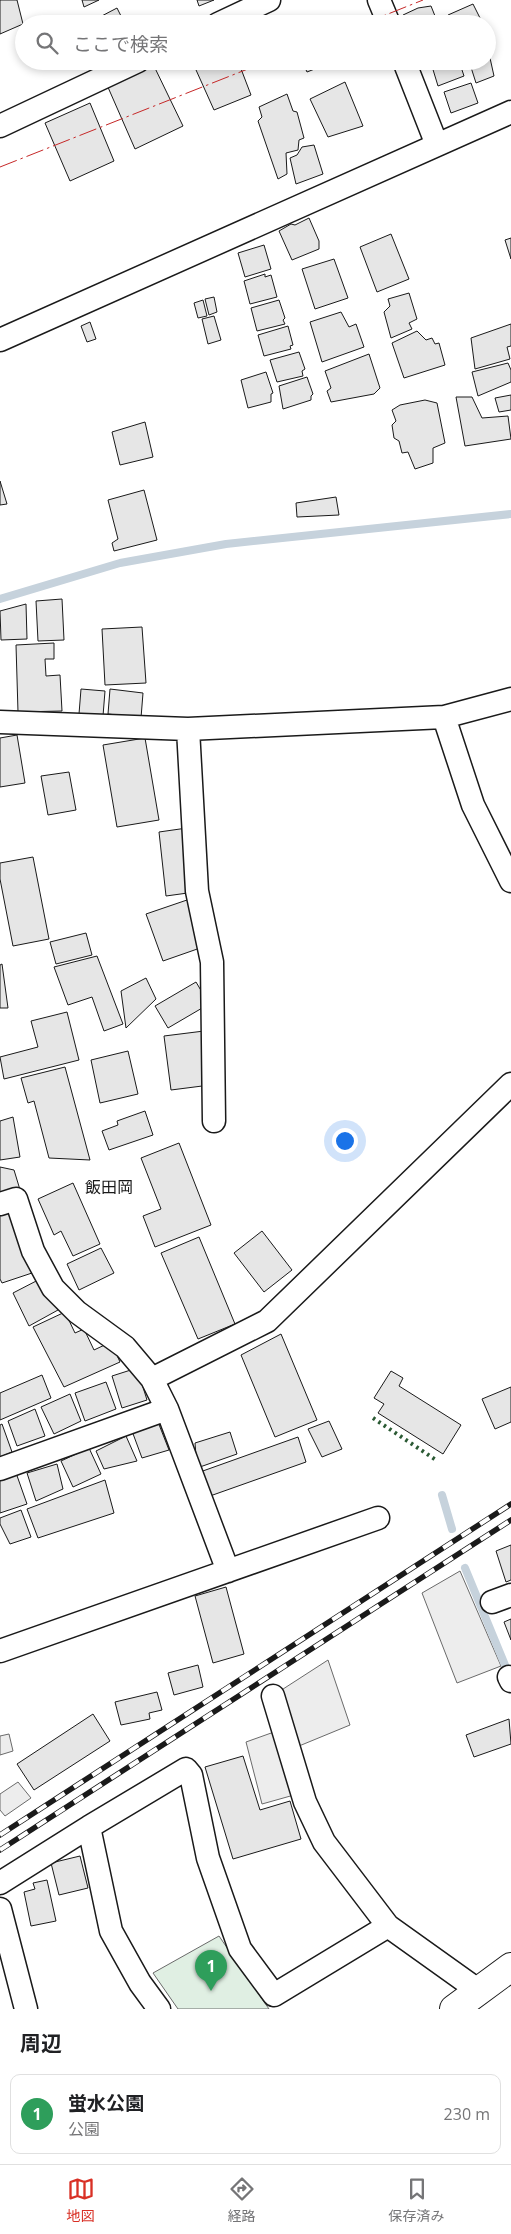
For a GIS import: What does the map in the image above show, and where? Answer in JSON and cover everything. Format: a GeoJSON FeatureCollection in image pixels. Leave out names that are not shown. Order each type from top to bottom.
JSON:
{"type":"FeatureCollection","features":[{"type":"Feature","properties":{"kind":"main road"},"geometry":{"type":"LineString","coordinates":[[454,2009],[511,1967]]}},
{"type":"Feature","properties":{"kind":"street"},"geometry":{"type":"LineString","coordinates":[[237,15],[269,0]]}},
{"type":"Feature","properties":{"kind":"street"},"geometry":{"type":"LineString","coordinates":[[379,0],[385,15]]}},
{"type":"Feature","properties":{"kind":"street"},"geometry":{"type":"LineString","coordinates":[[0,126],[119,70]]}},
{"type":"Feature","properties":{"kind":"street"},"geometry":{"type":"LineString","coordinates":[[408,70],[437,145]]}},
{"type":"Feature","properties":{"kind":"street"},"geometry":{"type":"LineString","coordinates":[[0,340],[511,112]]}},
{"type":"Feature","properties":{"kind":"street"},"geometry":{"type":"LineString","coordinates":[[0,722],[188,729],[444,717],[511,699]]}},
{"type":"Feature","properties":{"kind":"street"},"geometry":{"type":"LineString","coordinates":[[444,717],[473,805],[511,881]]}},
{"type":"Feature","properties":{"kind":"street"},"geometry":{"type":"LineString","coordinates":[[188,729],[197,891],[212,962],[214,1121]]}},
{"type":"Feature","properties":{"kind":"street"},"geometry":{"type":"LineString","coordinates":[[152,1379],[267,1321],[511,1084]]}},
{"type":"Feature","properties":{"kind":"street"},"geometry":{"type":"LineString","coordinates":[[0,1204],[16,1199],[33,1251],[53,1288],[77,1312],[125,1348],[152,1379],[167,1409],[228,1571]]}},
{"type":"Feature","properties":{"kind":"street"},"geometry":{"type":"LineString","coordinates":[[0,1469],[167,1409]]}},
{"type":"Feature","properties":{"kind":"street"},"geometry":{"type":"LineString","coordinates":[[0,1651],[378,1518]]}},
{"type":"Feature","properties":{"kind":"street"},"geometry":{"type":"LineString","coordinates":[[273,1696],[305,1802],[324,1842],[388,1926],[479,1991]]}},
{"type":"Feature","properties":{"kind":"street"},"geometry":{"type":"LineString","coordinates":[[0,1883],[89,1826],[186,1770],[191,1775],[208,1858],[240,1949],[274,1995],[388,1926]]}},
{"type":"Feature","properties":{"kind":"street"},"geometry":{"type":"LineString","coordinates":[[89,1826],[111,1931],[140,1983],[159,2009]]}},
{"type":"Feature","properties":{"kind":"street"},"geometry":{"type":"LineString","coordinates":[[0,1909],[26,2009]]}},
{"type":"Feature","properties":{"kind":"green space"},"geometry":{"type":"Polygon","coordinates":[[[219,1936],[269,2009],[178,2009],[153,1973],[219,1936]]]}},
{"type":"Feature","properties":{"kind":"shaded area"},"geometry":{"type":"Polygon","coordinates":[[[460,1571],[501,1666],[457,1683],[422,1593],[460,1571]]]}},
{"type":"Feature","properties":{"kind":"shaded area"},"geometry":{"type":"Polygon","coordinates":[[[328,1660],[350,1725],[299,1746],[280,1691],[328,1660]]]}},
{"type":"Feature","properties":{"kind":"shaded area"},"geometry":{"type":"Polygon","coordinates":[[[274,1732],[294,1795],[262,1804],[246,1742],[274,1732]]]}},
{"type":"Feature","properties":{"kind":"shaded area"},"geometry":{"type":"Polygon","coordinates":[[[9,1734],[13,1751],[0,1755],[0,1736],[9,1734]]]}},
{"type":"Feature","properties":{"kind":"shaded area"},"geometry":{"type":"Polygon","coordinates":[[[18,1782],[31,1798],[5,1816],[0,1810],[0,1794],[18,1782]]]}},
{"type":"Feature","properties":{"kind":"building"},"geometry":{"type":"Polygon","coordinates":[[[0,0],[17,0],[21,15],[15,15],[15,27],[0,34],[0,0]]]}},
{"type":"Feature","properties":{"kind":"building"},"geometry":{"type":"Polygon","coordinates":[[[82,0],[99,0],[84,7],[82,0]]]}},
{"type":"Feature","properties":{"kind":"building"},"geometry":{"type":"Polygon","coordinates":[[[197,0],[214,0],[199,6],[197,0]]]}},
{"type":"Feature","properties":{"kind":"building"},"geometry":{"type":"Polygon","coordinates":[[[473,4],[478,15],[448,15],[473,4]]]}},
{"type":"Feature","properties":{"kind":"building"},"geometry":{"type":"Polygon","coordinates":[[[431,6],[435,15],[403,15],[418,8],[431,6]]]}},
{"type":"Feature","properties":{"kind":"building"},"geometry":{"type":"Polygon","coordinates":[[[117,8],[120,15],[104,15],[117,8]]]}},
{"type":"Feature","properties":{"kind":"building"},"geometry":{"type":"Polygon","coordinates":[[[140,70],[156,70],[183,126],[135,149],[107,85],[140,70]]]}},
{"type":"Feature","properties":{"kind":"building"},"geometry":{"type":"Polygon","coordinates":[[[196,70],[241,70],[251,95],[214,110],[196,70]]]}},
{"type":"Feature","properties":{"kind":"building"},"geometry":{"type":"Polygon","coordinates":[[[433,70],[462,70],[464,76],[438,86],[433,70]]]}},
{"type":"Feature","properties":{"kind":"building"},"geometry":{"type":"Polygon","coordinates":[[[472,70],[493,70],[494,76],[476,83],[472,70]]]}},
{"type":"Feature","properties":{"kind":"building"},"geometry":{"type":"Polygon","coordinates":[[[345,82],[363,126],[328,137],[310,99],[345,82]]]}},
{"type":"Feature","properties":{"kind":"building"},"geometry":{"type":"Polygon","coordinates":[[[471,83],[478,103],[451,113],[444,92],[471,83]]]}},
{"type":"Feature","properties":{"kind":"building"},"geometry":{"type":"Polygon","coordinates":[[[287,94],[293,111],[297,112],[304,138],[299,140],[298,150],[286,153],[287,174],[278,179],[258,121],[262,117],[259,107],[287,94]]]}},
{"type":"Feature","properties":{"kind":"building"},"geometry":{"type":"Polygon","coordinates":[[[90,103],[114,161],[70,181],[45,123],[90,103]]]}},
{"type":"Feature","properties":{"kind":"building"},"geometry":{"type":"Polygon","coordinates":[[[314,145],[323,174],[296,184],[290,158],[297,155],[302,147],[314,145]]]}},
{"type":"Feature","properties":{"kind":"building"},"geometry":{"type":"Polygon","coordinates":[[[309,218],[319,241],[319,249],[292,260],[279,231],[291,224],[295,225],[309,218]]]}},
{"type":"Feature","properties":{"kind":"building"},"geometry":{"type":"Polygon","coordinates":[[[391,234],[409,279],[377,292],[360,247],[391,234]]]}},
{"type":"Feature","properties":{"kind":"building"},"geometry":{"type":"Polygon","coordinates":[[[511,238],[511,259],[505,240],[511,238]]]}},
{"type":"Feature","properties":{"kind":"building"},"geometry":{"type":"Polygon","coordinates":[[[264,245],[271,269],[245,277],[238,253],[264,245]]]}},
{"type":"Feature","properties":{"kind":"building"},"geometry":{"type":"Polygon","coordinates":[[[334,259],[348,298],[315,309],[302,269],[334,259]]]}},
{"type":"Feature","properties":{"kind":"building"},"geometry":{"type":"Polygon","coordinates":[[[265,274],[265,277],[271,275],[277,297],[250,304],[244,281],[265,274]]]}},
{"type":"Feature","properties":{"kind":"building"},"geometry":{"type":"Polygon","coordinates":[[[409,293],[417,319],[409,323],[412,329],[391,338],[384,312],[390,306],[388,299],[409,293]]]}},
{"type":"Feature","properties":{"kind":"building"},"geometry":{"type":"Polygon","coordinates":[[[214,297],[217,312],[209,315],[205,299],[214,297]]]}},
{"type":"Feature","properties":{"kind":"building"},"geometry":{"type":"Polygon","coordinates":[[[203,300],[207,316],[198,318],[194,303],[203,300]]]}},
{"type":"Feature","properties":{"kind":"building"},"geometry":{"type":"Polygon","coordinates":[[[279,300],[285,324],[257,331],[251,308],[279,300]]]}},
{"type":"Feature","properties":{"kind":"building"},"geometry":{"type":"Polygon","coordinates":[[[341,312],[349,327],[356,324],[364,347],[322,362],[310,322],[341,312]]]}},
{"type":"Feature","properties":{"kind":"building"},"geometry":{"type":"Polygon","coordinates":[[[214,316],[221,340],[208,344],[202,319],[214,316]]]}},
{"type":"Feature","properties":{"kind":"building"},"geometry":{"type":"Polygon","coordinates":[[[90,322],[96,339],[87,342],[81,326],[90,322]]]}},
{"type":"Feature","properties":{"kind":"building"},"geometry":{"type":"Polygon","coordinates":[[[511,324],[511,346],[507,347],[510,359],[475,369],[471,338],[511,324]]]}},
{"type":"Feature","properties":{"kind":"building"},"geometry":{"type":"Polygon","coordinates":[[[288,326],[293,345],[290,346],[291,349],[264,356],[258,335],[288,326]]]}},
{"type":"Feature","properties":{"kind":"building"},"geometry":{"type":"Polygon","coordinates":[[[417,331],[426,340],[432,338],[435,344],[439,343],[445,365],[404,378],[392,343],[417,331]]]}},
{"type":"Feature","properties":{"kind":"building"},"geometry":{"type":"Polygon","coordinates":[[[299,352],[305,369],[302,371],[303,376],[277,382],[270,360],[299,352]]]}},
{"type":"Feature","properties":{"kind":"building"},"geometry":{"type":"Polygon","coordinates":[[[369,354],[380,388],[374,394],[331,402],[327,391],[331,388],[325,371],[369,354]]]}},
{"type":"Feature","properties":{"kind":"building"},"geometry":{"type":"Polygon","coordinates":[[[508,363],[511,370],[511,382],[478,396],[472,372],[508,363]]]}},
{"type":"Feature","properties":{"kind":"building"},"geometry":{"type":"Polygon","coordinates":[[[266,372],[273,393],[271,394],[271,402],[248,408],[241,380],[266,372]]]}},
{"type":"Feature","properties":{"kind":"building"},"geometry":{"type":"Polygon","coordinates":[[[307,377],[313,394],[311,400],[283,409],[279,386],[307,377]]]}},
{"type":"Feature","properties":{"kind":"building"},"geometry":{"type":"Polygon","coordinates":[[[511,395],[511,410],[499,412],[495,398],[511,395]]]}},
{"type":"Feature","properties":{"kind":"building"},"geometry":{"type":"Polygon","coordinates":[[[456,397],[472,397],[482,418],[508,416],[511,439],[465,446],[456,397]]]}},
{"type":"Feature","properties":{"kind":"building"},"geometry":{"type":"Polygon","coordinates":[[[425,400],[437,403],[445,443],[433,448],[433,463],[415,469],[408,452],[402,453],[399,441],[394,438],[392,425],[396,421],[392,410],[400,405],[425,400]]]}},
{"type":"Feature","properties":{"kind":"building"},"geometry":{"type":"Polygon","coordinates":[[[145,422],[153,457],[120,465],[112,432],[145,422]]]}},
{"type":"Feature","properties":{"kind":"building"},"geometry":{"type":"Polygon","coordinates":[[[0,481],[7,504],[0,505],[0,481]]]}},
{"type":"Feature","properties":{"kind":"building"},"geometry":{"type":"Polygon","coordinates":[[[144,490],[157,540],[114,551],[112,543],[118,539],[108,500],[144,490]]]}},
{"type":"Feature","properties":{"kind":"building"},"geometry":{"type":"Polygon","coordinates":[[[336,497],[339,515],[297,517],[296,503],[336,497]]]}},
{"type":"Feature","properties":{"kind":"building"},"geometry":{"type":"Polygon","coordinates":[[[62,599],[64,640],[38,641],[36,601],[62,599]]]}},
{"type":"Feature","properties":{"kind":"building"},"geometry":{"type":"Polygon","coordinates":[[[26,604],[27,639],[1,640],[0,611],[26,604]]]}},
{"type":"Feature","properties":{"kind":"building"},"geometry":{"type":"Polygon","coordinates":[[[142,627],[146,683],[105,685],[102,629],[142,627]]]}},
{"type":"Feature","properties":{"kind":"building"},"geometry":{"type":"Polygon","coordinates":[[[54,643],[54,659],[45,659],[46,676],[60,675],[62,711],[18,712],[16,645],[54,643]]]}},
{"type":"Feature","properties":{"kind":"building"},"geometry":{"type":"Polygon","coordinates":[[[81,689],[105,691],[103,716],[79,714],[81,689]]]}},
{"type":"Feature","properties":{"kind":"building"},"geometry":{"type":"Polygon","coordinates":[[[110,689],[143,693],[141,718],[108,714],[110,689]]]}},
{"type":"Feature","properties":{"kind":"building"},"geometry":{"type":"Polygon","coordinates":[[[17,735],[25,783],[0,787],[0,738],[17,735]]]}},
{"type":"Feature","properties":{"kind":"building"},"geometry":{"type":"Polygon","coordinates":[[[145,738],[159,820],[117,827],[103,745],[145,738]]]}},
{"type":"Feature","properties":{"kind":"building"},"geometry":{"type":"Polygon","coordinates":[[[69,772],[76,810],[48,815],[41,776],[69,772]]]}},
{"type":"Feature","properties":{"kind":"building"},"geometry":{"type":"Polygon","coordinates":[[[187,828],[195,892],[166,896],[159,832],[187,828]]]}},
{"type":"Feature","properties":{"kind":"building"},"geometry":{"type":"Polygon","coordinates":[[[33,857],[49,939],[13,946],[0,879],[0,863],[33,857]]]}},
{"type":"Feature","properties":{"kind":"building"},"geometry":{"type":"Polygon","coordinates":[[[187,900],[203,947],[163,961],[146,914],[187,900]]]}},
{"type":"Feature","properties":{"kind":"building"},"geometry":{"type":"Polygon","coordinates":[[[86,933],[92,955],[56,964],[50,942],[86,933]]]}},
{"type":"Feature","properties":{"kind":"building"},"geometry":{"type":"Polygon","coordinates":[[[97,956],[123,1024],[104,1031],[92,997],[68,1005],[54,967],[97,956]]]}},
{"type":"Feature","properties":{"kind":"building"},"geometry":{"type":"Polygon","coordinates":[[[2,964],[8,1008],[0,1008],[0,965],[2,964]]]}},
{"type":"Feature","properties":{"kind":"building"},"geometry":{"type":"Polygon","coordinates":[[[146,978],[156,999],[126,1028],[121,991],[146,978]]]}},
{"type":"Feature","properties":{"kind":"building"},"geometry":{"type":"Polygon","coordinates":[[[196,982],[209,1004],[168,1028],[155,1006],[196,982]]]}},
{"type":"Feature","properties":{"kind":"building"},"geometry":{"type":"Polygon","coordinates":[[[67,1012],[79,1060],[4,1079],[0,1057],[38,1047],[31,1021],[67,1012]]]}},
{"type":"Feature","properties":{"kind":"building"},"geometry":{"type":"Polygon","coordinates":[[[204,1031],[210,1085],[171,1090],[164,1036],[204,1031]]]}},
{"type":"Feature","properties":{"kind":"building"},"geometry":{"type":"Polygon","coordinates":[[[128,1051],[138,1094],[100,1103],[91,1060],[128,1051]]]}},
{"type":"Feature","properties":{"kind":"building"},"geometry":{"type":"Polygon","coordinates":[[[65,1067],[90,1160],[49,1158],[34,1101],[28,1103],[21,1078],[65,1067]]]}},
{"type":"Feature","properties":{"kind":"building"},"geometry":{"type":"Polygon","coordinates":[[[145,1111],[153,1135],[109,1150],[102,1131],[118,1125],[117,1121],[145,1111]]]}},
{"type":"Feature","properties":{"kind":"building"},"geometry":{"type":"Polygon","coordinates":[[[13,1117],[20,1157],[0,1160],[0,1121],[13,1117]]]}},
{"type":"Feature","properties":{"kind":"building"},"geometry":{"type":"Polygon","coordinates":[[[179,1143],[211,1225],[155,1247],[143,1216],[161,1209],[141,1158],[179,1143]]]}},
{"type":"Feature","properties":{"kind":"building"},"geometry":{"type":"Polygon","coordinates":[[[0,1167],[14,1170],[21,1193],[0,1199],[0,1167]]]}},
{"type":"Feature","properties":{"kind":"building"},"geometry":{"type":"Polygon","coordinates":[[[73,1183],[100,1244],[73,1256],[61,1231],[54,1235],[38,1199],[73,1183]]]}},
{"type":"Feature","properties":{"kind":"building"},"geometry":{"type":"Polygon","coordinates":[[[10,1207],[35,1272],[2,1283],[0,1279],[0,1211],[10,1207]]]}},
{"type":"Feature","properties":{"kind":"building"},"geometry":{"type":"Polygon","coordinates":[[[262,1231],[292,1270],[264,1292],[234,1253],[262,1231]]]}},
{"type":"Feature","properties":{"kind":"building"},"geometry":{"type":"Polygon","coordinates":[[[199,1237],[235,1324],[198,1339],[161,1253],[199,1237]]]}},
{"type":"Feature","properties":{"kind":"building"},"geometry":{"type":"Polygon","coordinates":[[[101,1248],[114,1273],[79,1290],[67,1264],[101,1248]]]}},
{"type":"Feature","properties":{"kind":"building"},"geometry":{"type":"Polygon","coordinates":[[[42,1278],[58,1310],[29,1326],[13,1293],[42,1278]]]}},
{"type":"Feature","properties":{"kind":"building"},"geometry":{"type":"Polygon","coordinates":[[[65,1312],[75,1333],[84,1329],[94,1350],[111,1342],[120,1362],[64,1387],[33,1327],[65,1312]]]}},
{"type":"Feature","properties":{"kind":"building"},"geometry":{"type":"Polygon","coordinates":[[[281,1334],[317,1420],[275,1437],[241,1355],[281,1334]]]}},
{"type":"Feature","properties":{"kind":"building"},"geometry":{"type":"Polygon","coordinates":[[[137,1368],[147,1400],[122,1408],[112,1376],[137,1368]]]}},
{"type":"Feature","properties":{"kind":"building"},"geometry":{"type":"Polygon","coordinates":[[[391,1371],[403,1378],[399,1386],[461,1425],[443,1454],[378,1413],[384,1404],[374,1398],[391,1371]]]}},
{"type":"Feature","properties":{"kind":"building"},"geometry":{"type":"Polygon","coordinates":[[[42,1375],[51,1398],[0,1420],[0,1393],[42,1375]]]}},
{"type":"Feature","properties":{"kind":"building"},"geometry":{"type":"Polygon","coordinates":[[[106,1382],[116,1409],[85,1421],[75,1393],[106,1382]]]}},
{"type":"Feature","properties":{"kind":"building"},"geometry":{"type":"Polygon","coordinates":[[[511,1387],[511,1422],[495,1429],[482,1399],[511,1387]]]}},
{"type":"Feature","properties":{"kind":"building"},"geometry":{"type":"Polygon","coordinates":[[[70,1394],[81,1421],[54,1434],[41,1407],[70,1394]]]}},
{"type":"Feature","properties":{"kind":"building"},"geometry":{"type":"Polygon","coordinates":[[[35,1409],[45,1436],[17,1446],[8,1421],[35,1409]]]}},
{"type":"Feature","properties":{"kind":"building"},"geometry":{"type":"Polygon","coordinates":[[[329,1421],[342,1449],[322,1457],[308,1429],[329,1421]]]}},
{"type":"Feature","properties":{"kind":"building"},"geometry":{"type":"Polygon","coordinates":[[[158,1422],[169,1450],[142,1458],[132,1431],[158,1422]]]}},
{"type":"Feature","properties":{"kind":"building"},"geometry":{"type":"Polygon","coordinates":[[[2,1424],[12,1452],[0,1457],[0,1425],[2,1424]]]}},
{"type":"Feature","properties":{"kind":"building"},"geometry":{"type":"Polygon","coordinates":[[[230,1432],[237,1454],[197,1468],[195,1443],[230,1432]]]}},
{"type":"Feature","properties":{"kind":"building"},"geometry":{"type":"Polygon","coordinates":[[[126,1436],[137,1461],[104,1469],[96,1451],[126,1436]]]}},
{"type":"Feature","properties":{"kind":"building"},"geometry":{"type":"Polygon","coordinates":[[[298,1437],[306,1462],[210,1496],[200,1472],[298,1437]]]}},
{"type":"Feature","properties":{"kind":"building"},"geometry":{"type":"Polygon","coordinates":[[[89,1448],[101,1474],[73,1487],[61,1461],[89,1448]]]}},
{"type":"Feature","properties":{"kind":"building"},"geometry":{"type":"Polygon","coordinates":[[[57,1464],[63,1489],[36,1501],[27,1473],[57,1464]]]}},
{"type":"Feature","properties":{"kind":"building"},"geometry":{"type":"Polygon","coordinates":[[[15,1470],[27,1504],[0,1513],[0,1475],[15,1470]]]}},
{"type":"Feature","properties":{"kind":"building"},"geometry":{"type":"Polygon","coordinates":[[[105,1480],[114,1513],[38,1538],[27,1509],[105,1480]]]}},
{"type":"Feature","properties":{"kind":"building"},"geometry":{"type":"Polygon","coordinates":[[[21,1510],[31,1537],[10,1544],[0,1524],[0,1518],[21,1510]]]}},
{"type":"Feature","properties":{"kind":"building"},"geometry":{"type":"Polygon","coordinates":[[[511,1545],[511,1580],[506,1582],[496,1551],[511,1545]]]}},
{"type":"Feature","properties":{"kind":"building"},"geometry":{"type":"Polygon","coordinates":[[[226,1587],[244,1654],[213,1663],[195,1596],[226,1587]]]}},
{"type":"Feature","properties":{"kind":"building"},"geometry":{"type":"Polygon","coordinates":[[[511,1619],[511,1640],[504,1622],[511,1619]]]}},
{"type":"Feature","properties":{"kind":"building"},"geometry":{"type":"Polygon","coordinates":[[[198,1665],[203,1687],[174,1695],[168,1673],[198,1665]]]}},
{"type":"Feature","properties":{"kind":"building"},"geometry":{"type":"Polygon","coordinates":[[[157,1692],[162,1710],[149,1713],[150,1719],[121,1725],[115,1702],[157,1692]]]}},
{"type":"Feature","properties":{"kind":"building"},"geometry":{"type":"Polygon","coordinates":[[[93,1714],[110,1741],[34,1790],[17,1764],[93,1714]]]}},
{"type":"Feature","properties":{"kind":"building"},"geometry":{"type":"Polygon","coordinates":[[[509,1719],[511,1744],[474,1757],[466,1735],[509,1719]]]}},
{"type":"Feature","properties":{"kind":"building"},"geometry":{"type":"Polygon","coordinates":[[[243,1756],[260,1810],[290,1801],[301,1839],[233,1859],[205,1767],[243,1756]]]}},
{"type":"Feature","properties":{"kind":"building"},"geometry":{"type":"Polygon","coordinates":[[[80,1856],[88,1888],[59,1895],[51,1863],[80,1856]]]}},
{"type":"Feature","properties":{"kind":"building"},"geometry":{"type":"Polygon","coordinates":[[[47,1880],[56,1921],[31,1926],[24,1892],[35,1889],[33,1883],[47,1880]]]}},
{"type":"Feature","properties":{"kind":"waterway"},"geometry":{"type":"LineString","coordinates":[[0,599],[120,563],[226,544],[511,514]]}},
{"type":"Feature","properties":{"kind":"waterway"},"geometry":{"type":"LineString","coordinates":[[442,1495],[452,1529]]}},
{"type":"Feature","properties":{"kind":"waterway"},"geometry":{"type":"LineString","coordinates":[[465,1568],[505,1665]]}},
{"type":"Feature","properties":{"kind":"railway"},"geometry":{"type":"LineString","coordinates":[[0,1835],[511,1504]]}},
{"type":"Feature","properties":{"kind":"railway"},"geometry":{"type":"LineString","coordinates":[[0,1850],[511,1520]]}},
{"type":"Feature","properties":{"kind":"hedge"},"geometry":{"type":"LineString","coordinates":[[373,1418],[436,1460]]}},
{"type":"Feature","properties":{"kind":"power"},"geometry":{"type":"LineString","coordinates":[[386,15],[423,0]]}},
{"type":"Feature","properties":{"kind":"power"},"geometry":{"type":"LineString","coordinates":[[0,167],[245,70]]}},
{"type":"Feature","properties":{"kind":"place","name":"蛍水公園"},"geometry":{"type":"Point","coordinates":[211,1991]}},
{"type":"Feature","properties":{"kind":"district","name":"飯田岡"},"geometry":{"type":"Point","coordinates":[109,1187]}}]}
